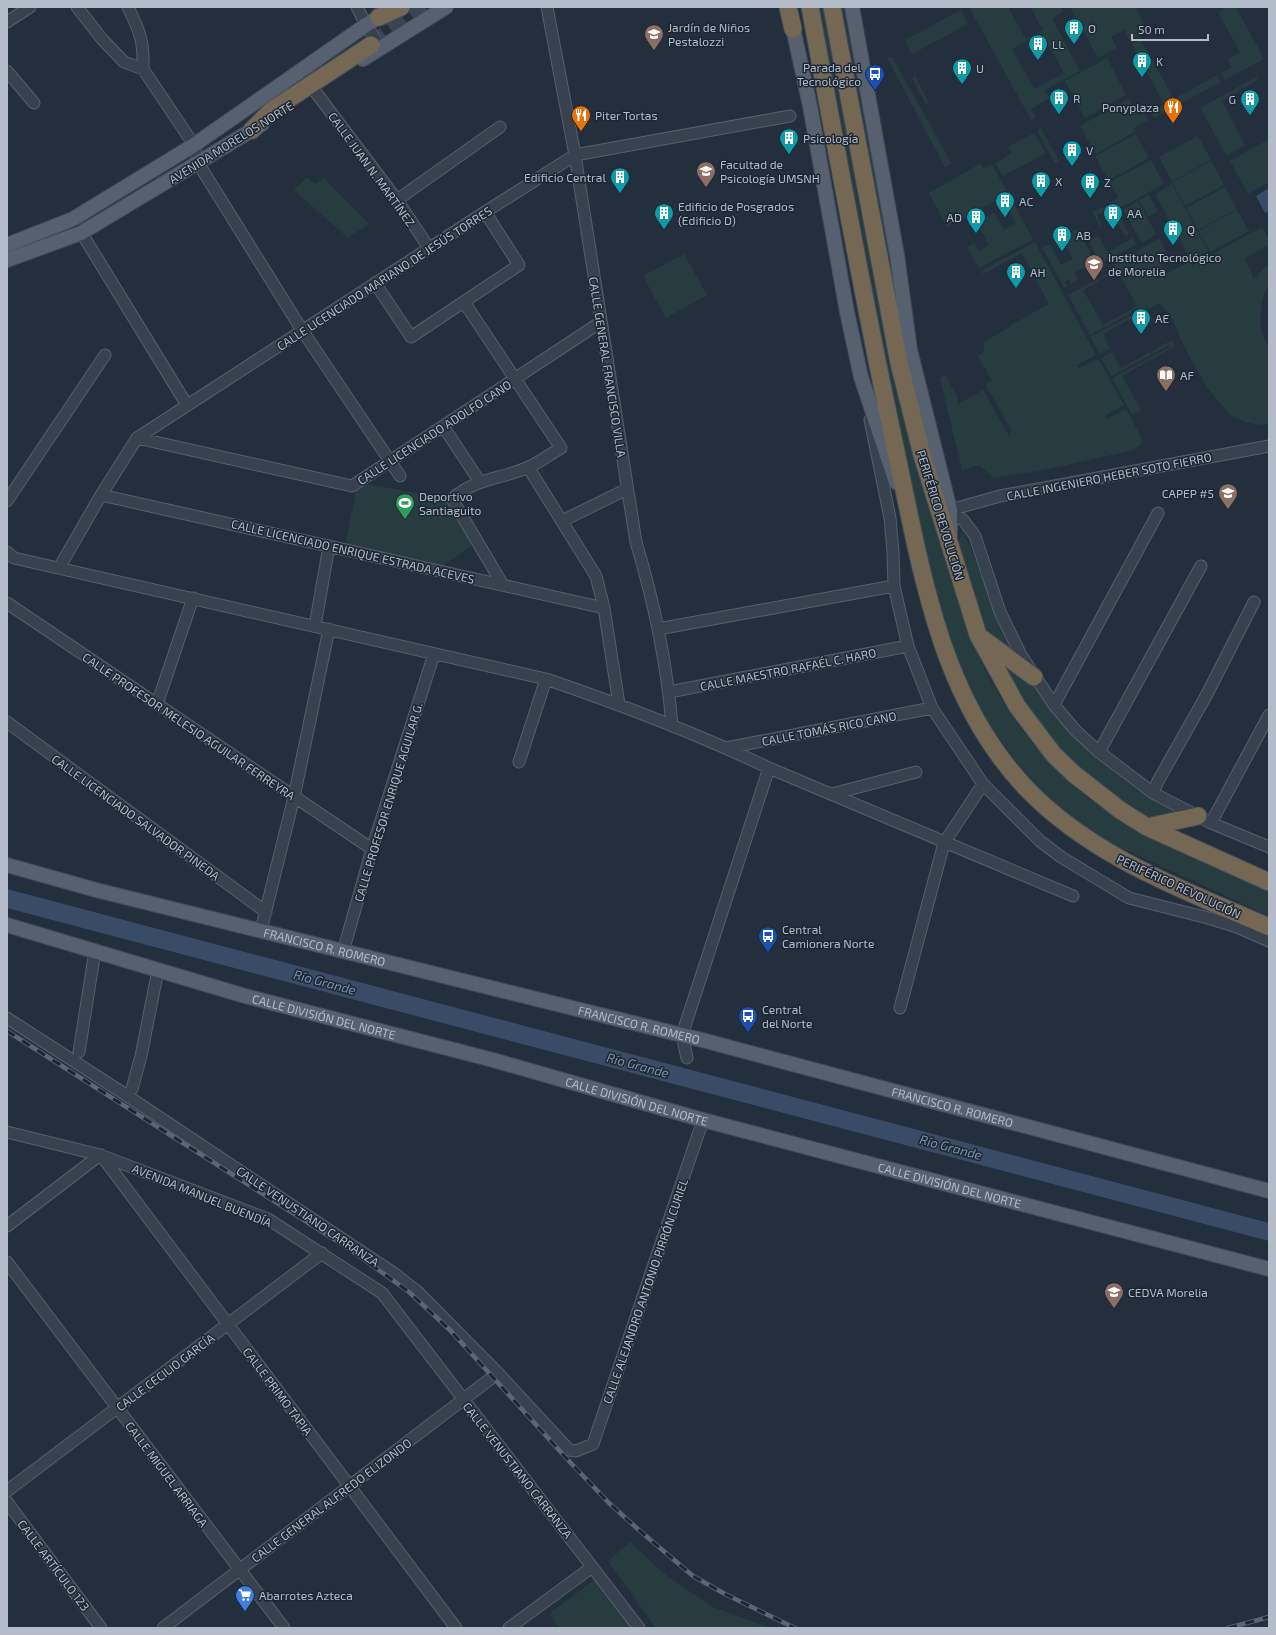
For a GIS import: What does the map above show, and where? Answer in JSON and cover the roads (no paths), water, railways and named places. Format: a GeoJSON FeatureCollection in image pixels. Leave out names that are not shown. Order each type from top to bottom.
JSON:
{"type":"FeatureCollection","features":[{"type":"Feature","properties":{"kind":"highway"},"geometry":{"type":"LineString","coordinates":[[372,21],[401,7]]}},
{"type":"Feature","properties":{"kind":"highway"},"geometry":{"type":"LineString","coordinates":[[788,7],[793,29]]}},
{"type":"Feature","properties":{"kind":"highway","name":"PERIFÉRICO REVOLUCIÓN"},"geometry":{"type":"LineString","coordinates":[[810,7],[869,326],[924,586],[936,626],[960,689],[974,717],[1007,766],[1025,787],[1068,826],[1122,860],[1269,927]]}},
{"type":"Feature","properties":{"kind":"highway","name":"PERIFÉRICO REVOLUCIÓN"},"geometry":{"type":"LineString","coordinates":[[832,7],[899,363],[922,455],[978,635],[1017,706],[1054,756],[1095,792],[1147,827],[1269,882]]}},
{"type":"Feature","properties":{"kind":"highway"},"geometry":{"type":"LineString","coordinates":[[252,130],[272,110],[376,46]]}},
{"type":"Feature","properties":{"kind":"highway"},"geometry":{"type":"LineString","coordinates":[[978,635],[1034,677]]}},
{"type":"Feature","properties":{"kind":"highway"},"geometry":{"type":"LineString","coordinates":[[1147,827],[1205,819]]}},
{"type":"Feature","properties":{"kind":"main road","name":"AVENIDA MORELOS NORTE"},"geometry":{"type":"LineString","coordinates":[[7,245],[73,219],[194,146],[372,21],[395,7]]}},
{"type":"Feature","properties":{"kind":"main road","name":"AVENIDA MORELOS NORTE"},"geometry":{"type":"LineString","coordinates":[[7,260],[81,233],[252,130],[314,90],[376,46],[446,7]]}},
{"type":"Feature","properties":{"kind":"main road"},"geometry":{"type":"LineString","coordinates":[[782,7],[800,62]]}},
{"type":"Feature","properties":{"kind":"main road"},"geometry":{"type":"LineString","coordinates":[[852,7],[897,255],[910,350],[950,510],[950,544]]}},
{"type":"Feature","properties":{"kind":"main road"},"geometry":{"type":"LineString","coordinates":[[793,29],[800,62]]}},
{"type":"Feature","properties":{"kind":"main road","name":"PERIFÉRICO REVOLUCIÓN"},"geometry":{"type":"LineString","coordinates":[[800,62],[813,120],[847,312],[861,377],[914,540]]}},
{"type":"Feature","properties":{"kind":"main road","name":"FRANCISCO R. ROMERO"},"geometry":{"type":"LineString","coordinates":[[7,865],[96,890],[682,1035],[1269,1190]]}},
{"type":"Feature","properties":{"kind":"main road","name":"CALLE DIVISIÓN DEL NORTE"},"geometry":{"type":"LineString","coordinates":[[7,924],[245,996],[493,1060],[703,1120],[1269,1269]]}},
{"type":"Feature","properties":{"kind":"street"},"geometry":{"type":"LineString","coordinates":[[7,22],[30,7]]}},
{"type":"Feature","properties":{"kind":"street"},"geometry":{"type":"LineString","coordinates":[[77,7],[102,39],[124,62],[143,69]]}},
{"type":"Feature","properties":{"kind":"street"},"geometry":{"type":"LineString","coordinates":[[128,7],[139,30],[144,48],[143,69],[194,146],[198,163],[302,330],[388,462],[400,476]]}},
{"type":"Feature","properties":{"kind":"street"},"geometry":{"type":"LineString","coordinates":[[357,7],[372,21],[376,46]]}},
{"type":"Feature","properties":{"kind":"street","name":"CALLE GENERAL FRANCISCO VILLA"},"geometry":{"type":"LineString","coordinates":[[547,7],[575,155],[636,542],[649,585],[658,629],[669,692],[672,726]]}},
{"type":"Feature","properties":{"kind":"street"},"geometry":{"type":"LineString","coordinates":[[7,71],[34,104]]}},
{"type":"Feature","properties":{"kind":"street","name":"CALLE JUAN N. MARTÍNEZ"},"geometry":{"type":"LineString","coordinates":[[314,90],[397,200],[430,248]]}},
{"type":"Feature","properties":{"kind":"street","name":"CALLE LICENCIADO MARIANO DE JESÚS TORRES"},"geometry":{"type":"LineString","coordinates":[[60,568],[101,495],[137,438],[575,155],[762,123],[790,116]]}},
{"type":"Feature","properties":{"kind":"street"},"geometry":{"type":"LineString","coordinates":[[397,200],[500,127]]}},
{"type":"Feature","properties":{"kind":"street"},"geometry":{"type":"LineString","coordinates":[[376,283],[411,337],[519,266],[485,212]]}},
{"type":"Feature","properties":{"kind":"street"},"geometry":{"type":"LineString","coordinates":[[73,219],[187,405]]}},
{"type":"Feature","properties":{"kind":"street"},"geometry":{"type":"LineString","coordinates":[[464,302],[561,448],[528,467],[480,482],[462,490],[452,499],[502,585]]}},
{"type":"Feature","properties":{"kind":"street","name":"CALLE LICENCIADO ADOLFO CANO"},"geometry":{"type":"LineString","coordinates":[[137,438],[352,486],[601,322]]}},
{"type":"Feature","properties":{"kind":"street"},"geometry":{"type":"LineString","coordinates":[[7,501],[105,355]]}},
{"type":"Feature","properties":{"kind":"street"},"geometry":{"type":"LineString","coordinates":[[861,377],[890,518],[894,586],[908,646],[932,708],[983,784],[1040,841],[1061,857],[1129,898],[1208,918],[1237,927],[1269,941]]}},
{"type":"Feature","properties":{"kind":"street"},"geometry":{"type":"LineString","coordinates":[[444,426],[480,482]]}},
{"type":"Feature","properties":{"kind":"street","name":"CALLE INGENIERO HEBER SOTO FIERRO"},"geometry":{"type":"LineString","coordinates":[[950,510],[1000,496],[1269,446]]}},
{"type":"Feature","properties":{"kind":"street"},"geometry":{"type":"LineString","coordinates":[[528,467],[596,576],[604,608],[619,704]]}},
{"type":"Feature","properties":{"kind":"street"},"geometry":{"type":"LineString","coordinates":[[562,521],[627,489]]}},
{"type":"Feature","properties":{"kind":"street","name":"CALLE LICENCIADO ENRIQUE ESTRADA ACEVES"},"geometry":{"type":"LineString","coordinates":[[101,495],[604,608]]}},
{"type":"Feature","properties":{"kind":"street"},"geometry":{"type":"LineString","coordinates":[[950,510],[964,521],[975,536],[1003,619],[1009,633],[1034,677],[1054,705],[1076,731],[1099,752],[1153,793],[1205,819],[1269,847]]}},
{"type":"Feature","properties":{"kind":"street"},"geometry":{"type":"LineString","coordinates":[[1054,705],[1158,513]]}},
{"type":"Feature","properties":{"kind":"street"},"geometry":{"type":"LineString","coordinates":[[315,626],[329,546]]}},
{"type":"Feature","properties":{"kind":"street"},"geometry":{"type":"LineString","coordinates":[[7,552],[14,558],[546,679],[619,704],[726,748],[944,843],[1073,896]]}},
{"type":"Feature","properties":{"kind":"street"},"geometry":{"type":"LineString","coordinates":[[1099,752],[1201,566]]}},
{"type":"Feature","properties":{"kind":"street"},"geometry":{"type":"LineString","coordinates":[[658,629],[894,586]]}},
{"type":"Feature","properties":{"kind":"street"},"geometry":{"type":"LineString","coordinates":[[157,704],[193,598]]}},
{"type":"Feature","properties":{"kind":"street"},"geometry":{"type":"LineString","coordinates":[[1153,793],[1158,781],[1206,696],[1254,602]]}},
{"type":"Feature","properties":{"kind":"street","name":"CALLE PROFESOR MELESIO AGUILAR FERREYRA"},"geometry":{"type":"LineString","coordinates":[[7,603],[372,849]]}},
{"type":"Feature","properties":{"kind":"street"},"geometry":{"type":"LineString","coordinates":[[261,930],[294,797],[329,630]]}},
{"type":"Feature","properties":{"kind":"street","name":"CALLE MAESTRO RAFAÉL C. HARO"},"geometry":{"type":"LineString","coordinates":[[669,692],[908,646]]}},
{"type":"Feature","properties":{"kind":"street","name":"CALLE PROFESOR ENRIQUE AGUILAR G."},"geometry":{"type":"LineString","coordinates":[[343,952],[372,849],[434,654]]}},
{"type":"Feature","properties":{"kind":"street"},"geometry":{"type":"LineString","coordinates":[[519,762],[546,679]]}},
{"type":"Feature","properties":{"kind":"street","name":"CALLE TOMÁS RICO CANO"},"geometry":{"type":"LineString","coordinates":[[726,748],[932,708]]}},
{"type":"Feature","properties":{"kind":"street"},"geometry":{"type":"LineString","coordinates":[[1205,819],[1269,715]]}},
{"type":"Feature","properties":{"kind":"street","name":"CALLE LICENCIADO SALVADOR PINEDA"},"geometry":{"type":"LineString","coordinates":[[7,722],[266,912]]}},
{"type":"Feature","properties":{"kind":"street"},"geometry":{"type":"LineString","coordinates":[[687,1058],[682,1035],[769,768]]}},
{"type":"Feature","properties":{"kind":"street"},"geometry":{"type":"LineString","coordinates":[[832,794],[916,772]]}},
{"type":"Feature","properties":{"kind":"street"},"geometry":{"type":"LineString","coordinates":[[900,1008],[944,843],[983,784]]}},
{"type":"Feature","properties":{"kind":"street"},"geometry":{"type":"LineString","coordinates":[[79,1052],[94,951]]}},
{"type":"Feature","properties":{"kind":"street"},"geometry":{"type":"LineString","coordinates":[[132,1089],[141,1056],[158,970]]}},
{"type":"Feature","properties":{"kind":"street","name":"CALLE VENUSTIANO CARRANZA"},"geometry":{"type":"LineString","coordinates":[[7,1018],[123,1093],[395,1274],[418,1292],[498,1373],[569,1450],[576,1451]]}},
{"type":"Feature","properties":{"kind":"street","name":"CALLE ALEJANDRO ANTONIO PIRRÓN CURIEL"},"geometry":{"type":"LineString","coordinates":[[576,1451],[593,1444],[703,1120]]}},
{"type":"Feature","properties":{"kind":"street","name":"AVENIDA MANUEL BUENDÍA"},"geometry":{"type":"LineString","coordinates":[[7,1132],[100,1155],[268,1219],[382,1293]]}},
{"type":"Feature","properties":{"kind":"street"},"geometry":{"type":"LineString","coordinates":[[7,1226],[100,1155]]}},
{"type":"Feature","properties":{"kind":"street","name":"CALLE PRIMO TAPIA"},"geometry":{"type":"LineString","coordinates":[[100,1155],[456,1628]]}},
{"type":"Feature","properties":{"kind":"street","name":"CALLE CECILIO GARCÍA"},"geometry":{"type":"LineString","coordinates":[[7,1491],[322,1253]]}},
{"type":"Feature","properties":{"kind":"street","name":"CALLE MIGUEL ARRIAGA"},"geometry":{"type":"LineString","coordinates":[[7,1262],[284,1628]]}},
{"type":"Feature","properties":{"kind":"street","name":"CALLE VENUSTIANO CARRANZA"},"geometry":{"type":"LineString","coordinates":[[382,1293],[639,1628]]}},
{"type":"Feature","properties":{"kind":"street","name":"CALLE GENERAL ALFREDO ELIZONDO"},"geometry":{"type":"LineString","coordinates":[[163,1628],[498,1373]]}},
{"type":"Feature","properties":{"kind":"street","name":"CALLE ARTÍCULO 123"},"geometry":{"type":"LineString","coordinates":[[7,1502],[101,1628]]}},
{"type":"Feature","properties":{"kind":"street"},"geometry":{"type":"LineString","coordinates":[[509,1628],[592,1567]]}},
{"type":"Feature","properties":{"kind":"water"},"geometry":{"type":"Polygon","coordinates":[[[1269,188],[1269,211],[1265,213],[1256,196],[1269,188]]]}},
{"type":"Feature","properties":{"kind":"water","name":"Río Grande"},"geometry":{"type":"Polygon","coordinates":[[[7,889],[1269,1223],[1269,1241],[7,908],[7,889]]]}},
{"type":"Feature","properties":{"kind":"tunnel"},"geometry":{"type":"LineString","coordinates":[[371,45],[425,7]]}},
{"type":"Feature","properties":{"kind":"railway"},"geometry":{"type":"LineString","coordinates":[[7,1031],[351,1250],[409,1292],[450,1330],[568,1460],[609,1503],[640,1531],[693,1576],[725,1594],[795,1628]]}},
{"type":"Feature","properties":{"kind":"railway"},"geometry":{"type":"LineString","coordinates":[[1228,1628],[1269,1617]]}},
{"type":"Feature","properties":{"kind":"place","name":"O"},"geometry":{"type":"Point","coordinates":[1074,45]}},
{"type":"Feature","properties":{"kind":"place","name":"Jardín de Niños Pestalozzi"},"geometry":{"type":"Point","coordinates":[654,51]}},
{"type":"Feature","properties":{"kind":"place","name":"LL"},"geometry":{"type":"Point","coordinates":[1038,61]}},
{"type":"Feature","properties":{"kind":"place","name":"K"},"geometry":{"type":"Point","coordinates":[1142,78]}},
{"type":"Feature","properties":{"kind":"place","name":"U"},"geometry":{"type":"Point","coordinates":[962,85]}},
{"type":"Feature","properties":{"kind":"place","name":"Parada del Tecnológico"},"geometry":{"type":"Point","coordinates":[875,91]}},
{"type":"Feature","properties":{"kind":"place","name":"R"},"geometry":{"type":"Point","coordinates":[1059,115]}},
{"type":"Feature","properties":{"kind":"place","name":"G"},"geometry":{"type":"Point","coordinates":[1250,116]}},
{"type":"Feature","properties":{"kind":"place","name":"Ponyplaza"},"geometry":{"type":"Point","coordinates":[1173,124]}},
{"type":"Feature","properties":{"kind":"place","name":"Piter Tortas"},"geometry":{"type":"Point","coordinates":[581,132]}},
{"type":"Feature","properties":{"kind":"place","name":"Psicología"},"geometry":{"type":"Point","coordinates":[789,155]}},
{"type":"Feature","properties":{"kind":"place","name":"V"},"geometry":{"type":"Point","coordinates":[1072,167]}},
{"type":"Feature","properties":{"kind":"place","name":"Facultad de Psicología UMSNH"},"geometry":{"type":"Point","coordinates":[706,188]}},
{"type":"Feature","properties":{"kind":"place","name":"Edificio Central"},"geometry":{"type":"Point","coordinates":[620,194]}},
{"type":"Feature","properties":{"kind":"place","name":"X"},"geometry":{"type":"Point","coordinates":[1041,198]}},
{"type":"Feature","properties":{"kind":"place","name":"Z"},"geometry":{"type":"Point","coordinates":[1090,199]}},
{"type":"Feature","properties":{"kind":"place","name":"AC"},"geometry":{"type":"Point","coordinates":[1005,218]}},
{"type":"Feature","properties":{"kind":"place","name":"Edificio de Posgrados (Edificio D)"},"geometry":{"type":"Point","coordinates":[664,230]}},
{"type":"Feature","properties":{"kind":"place","name":"AA"},"geometry":{"type":"Point","coordinates":[1113,230]}},
{"type":"Feature","properties":{"kind":"place","name":"AD"},"geometry":{"type":"Point","coordinates":[976,234]}},
{"type":"Feature","properties":{"kind":"place","name":"Q"},"geometry":{"type":"Point","coordinates":[1173,246]}},
{"type":"Feature","properties":{"kind":"place","name":"AB"},"geometry":{"type":"Point","coordinates":[1062,252]}},
{"type":"Feature","properties":{"kind":"place","name":"Instituto Tecnológico de Morelia"},"geometry":{"type":"Point","coordinates":[1094,281]}},
{"type":"Feature","properties":{"kind":"place","name":"AH"},"geometry":{"type":"Point","coordinates":[1016,289]}},
{"type":"Feature","properties":{"kind":"place","name":"AE"},"geometry":{"type":"Point","coordinates":[1141,335]}},
{"type":"Feature","properties":{"kind":"place","name":"AF"},"geometry":{"type":"Point","coordinates":[1166,392]}},
{"type":"Feature","properties":{"kind":"place","name":"CAPEP #5"},"geometry":{"type":"Point","coordinates":[1228,510]}},
{"type":"Feature","properties":{"kind":"place","name":"Deportivo Santiaguito"},"geometry":{"type":"Point","coordinates":[405,520]}},
{"type":"Feature","properties":{"kind":"place","name":"Central Camionera Norte"},"geometry":{"type":"Point","coordinates":[768,953]}},
{"type":"Feature","properties":{"kind":"place","name":"Central del Norte"},"geometry":{"type":"Point","coordinates":[748,1033]}},
{"type":"Feature","properties":{"kind":"place","name":"CEDVA Morelia"},"geometry":{"type":"Point","coordinates":[1114,1309]}},
{"type":"Feature","properties":{"kind":"place","name":"Abarrotes Azteca"},"geometry":{"type":"Point","coordinates":[245,1612]}}]}
